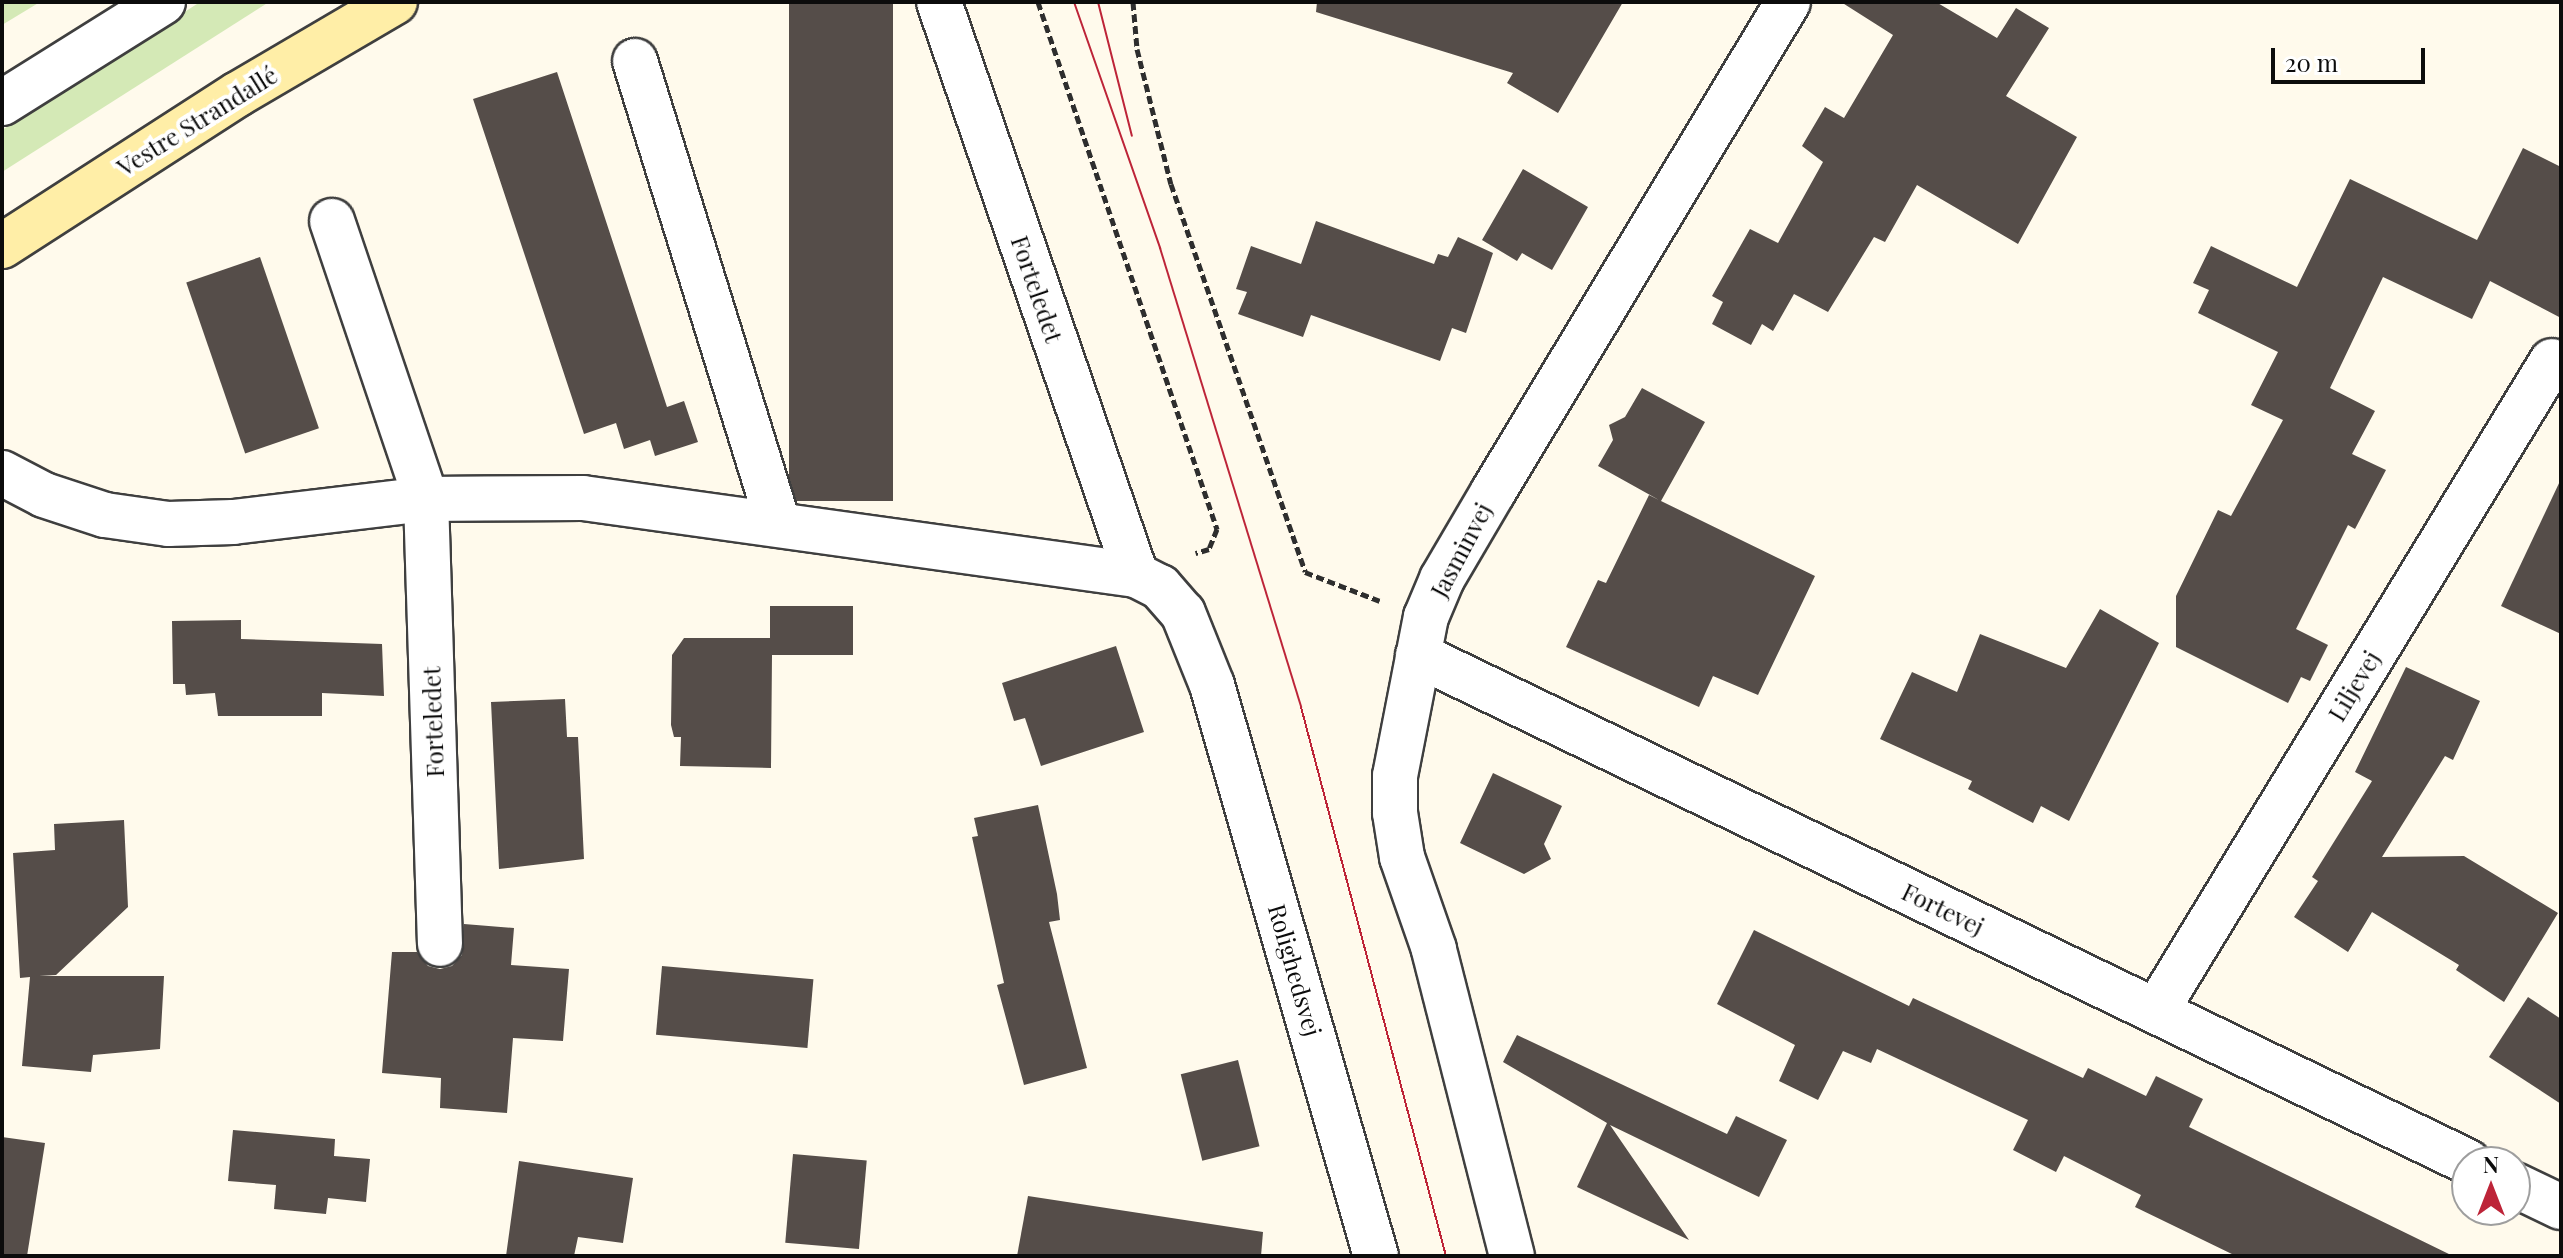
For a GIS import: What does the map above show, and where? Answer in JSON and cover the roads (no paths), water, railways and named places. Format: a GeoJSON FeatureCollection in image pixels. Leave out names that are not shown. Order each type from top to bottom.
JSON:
{"type":"FeatureCollection","features":[{"type":"Feature","properties":{"kind":"street"},"geometry":{"type":"LineString","coordinates":[[2,103],[163,2]]}},
{"type":"Feature","properties":{"kind":"street","name":"Vestre Strandallé"},"geometry":{"type":"LineString","coordinates":[[2,246],[251,86],[395,2]]}},
{"type":"Feature","properties":{"kind":"street","name":"Forteledet"},"geometry":{"type":"LineString","coordinates":[[939,2],[1136,575]]}},
{"type":"Feature","properties":{"kind":"street","name":"Jasminvej"},"geometry":{"type":"LineString","coordinates":[[1512,1256],[1434,949],[1402,857],[1395,776],[1422,636],[1478,516],[1788,2]]}},
{"type":"Feature","properties":{"kind":"street"},"geometry":{"type":"LineString","coordinates":[[635,61],[778,523]]}},
{"type":"Feature","properties":{"kind":"street","name":"Forteledet"},"geometry":{"type":"LineString","coordinates":[[332,221],[426,499],[440,944]]}},
{"type":"Feature","properties":{"kind":"street","name":"Liljevej"},"geometry":{"type":"LineString","coordinates":[[2156,1011],[2552,361]]}},
{"type":"Feature","properties":{"kind":"street"},"geometry":{"type":"LineString","coordinates":[[2,473],[44,495],[105,515],[168,524],[233,522],[426,499],[583,498],[1136,575]]}},
{"type":"Feature","properties":{"kind":"street","name":"Rolighedsvej"},"geometry":{"type":"LineString","coordinates":[[1136,575],[1160,587],[1183,613],[1212,685],[1376,1256]]}},
{"type":"Feature","properties":{"kind":"street","name":"Fortevej"},"geometry":{"type":"LineString","coordinates":[[1422,636],[2156,1011],[2451,1154]]}},
{"type":"Feature","properties":{"kind":"street"},"geometry":{"type":"LineString","coordinates":[[2531,1193],[2561,1207]]}},
{"type":"Feature","properties":{"kind":"tram line"},"geometry":{"type":"LineString","coordinates":[[1074,2],[1160,248],[1301,707],[1446,1256]]}},
{"type":"Feature","properties":{"kind":"tram line"},"geometry":{"type":"LineString","coordinates":[[1098,2],[1132,136]]}}]}
